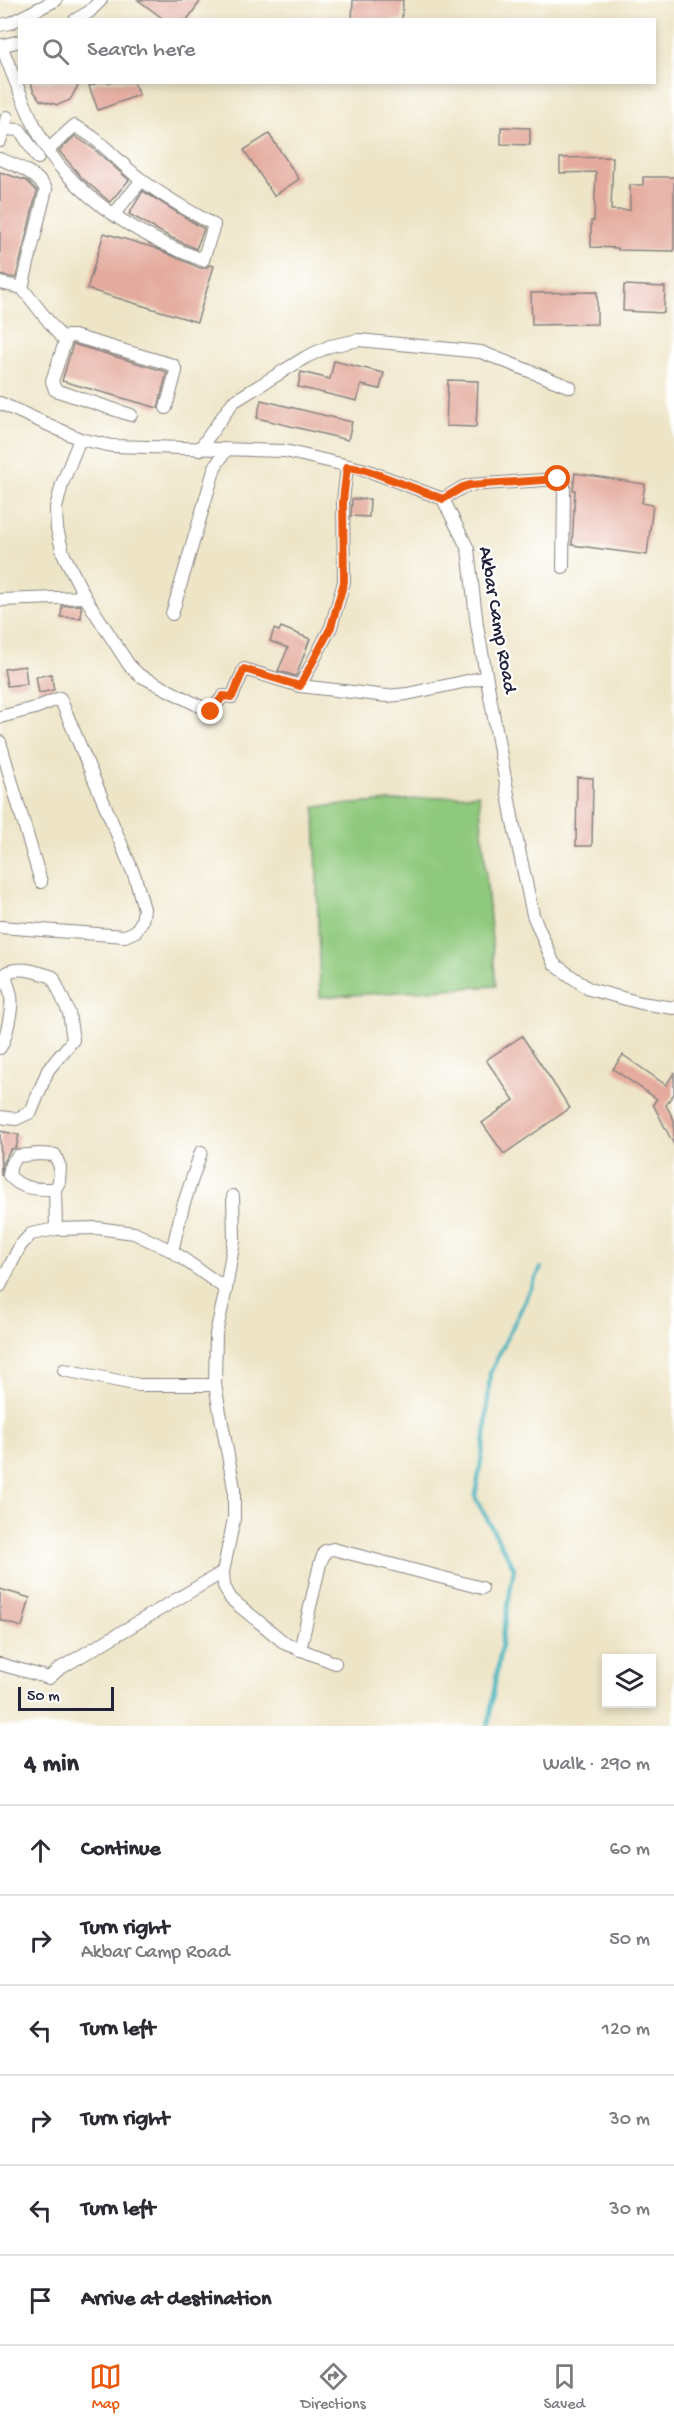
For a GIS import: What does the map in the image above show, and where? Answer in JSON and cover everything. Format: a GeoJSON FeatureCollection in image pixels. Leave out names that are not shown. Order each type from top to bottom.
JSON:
{"type":"FeatureCollection","features":[{"type":"Feature","properties":{"kind":"street"},"geometry":{"type":"LineString","coordinates":[[20,18],[56,0]]}},
{"type":"Feature","properties":{"kind":"street"},"geometry":{"type":"LineString","coordinates":[[78,18],[89,12],[101,0]]}},
{"type":"Feature","properties":{"kind":"street"},"geometry":{"type":"LineString","coordinates":[[0,25],[18,19]]}},
{"type":"Feature","properties":{"kind":"street"},"geometry":{"type":"LineString","coordinates":[[18,41],[1,45],[38,130],[49,149],[61,168],[102,206],[114,214],[171,248],[203,260],[214,225],[142,180],[86,132],[74,126],[49,149]]}},
{"type":"Feature","properties":{"kind":"street"},"geometry":{"type":"LineString","coordinates":[[0,141],[6,123],[20,130],[38,158]]}},
{"type":"Feature","properties":{"kind":"street"},"geometry":{"type":"LineString","coordinates":[[0,159],[25,169],[41,181],[46,189],[22,288]]}},
{"type":"Feature","properties":{"kind":"street"},"geometry":{"type":"LineString","coordinates":[[114,214],[142,180]]}},
{"type":"Feature","properties":{"kind":"street"},"geometry":{"type":"LineString","coordinates":[[0,283],[22,288],[61,337],[74,336],[173,365],[176,371],[166,408]]}},
{"type":"Feature","properties":{"kind":"street"},"geometry":{"type":"LineString","coordinates":[[67,336],[52,381],[55,390],[131,415]]}},
{"type":"Feature","properties":{"kind":"street"},"geometry":{"type":"LineString","coordinates":[[199,450],[233,402],[306,357],[330,346],[358,340],[481,352],[570,387]]}},
{"type":"Feature","properties":{"kind":"street"},"geometry":{"type":"LineString","coordinates":[[0,403],[80,439],[112,446],[285,451],[366,470],[443,499],[470,485],[558,479],[564,482],[563,567]]}},
{"type":"Feature","properties":{"kind":"street"},"geometry":{"type":"LineString","coordinates":[[80,439],[62,484],[56,508],[57,529],[63,553],[86,597],[129,665],[139,675],[211,712],[223,696],[232,697],[244,669],[300,686],[387,696],[407,694],[486,677]]}},
{"type":"Feature","properties":{"kind":"street"},"geometry":{"type":"LineString","coordinates":[[172,614],[211,478],[226,450]]}},
{"type":"Feature","properties":{"kind":"street"},"geometry":{"type":"LineString","coordinates":[[300,686],[331,627],[344,582],[343,501],[347,467]]}},
{"type":"Feature","properties":{"kind":"street","name":"Akbar Camp Road"},"geometry":{"type":"LineString","coordinates":[[443,499],[468,549],[486,677],[533,915],[554,964],[589,989],[641,1003],[674,1008]]}},
{"type":"Feature","properties":{"kind":"street"},"geometry":{"type":"LineString","coordinates":[[0,600],[86,597]]}},
{"type":"Feature","properties":{"kind":"street"},"geometry":{"type":"LineString","coordinates":[[0,717],[60,698],[135,877],[144,909],[142,921],[136,931],[125,936],[0,927]]}},
{"type":"Feature","properties":{"kind":"street"},"geometry":{"type":"LineString","coordinates":[[0,742],[41,882]]}},
{"type":"Feature","properties":{"kind":"street"},"geometry":{"type":"LineString","coordinates":[[0,1048],[4,1040],[12,1001],[5,978],[7,972],[27,969],[53,977],[69,1012],[73,1040],[48,1070],[31,1112],[16,1119],[0,1117]]}},
{"type":"Feature","properties":{"kind":"street"},"geometry":{"type":"LineString","coordinates":[[172,1251],[183,1206],[201,1152]]}},
{"type":"Feature","properties":{"kind":"street"},"geometry":{"type":"LineString","coordinates":[[55,1189],[56,1229]]}},
{"type":"Feature","properties":{"kind":"street"},"geometry":{"type":"LineString","coordinates":[[233,1196],[234,1240],[216,1334],[215,1385],[234,1488],[234,1519],[223,1572],[224,1586],[231,1599],[286,1644],[335,1663]]}},
{"type":"Feature","properties":{"kind":"street"},"geometry":{"type":"LineString","coordinates":[[0,1286],[20,1246],[31,1234],[56,1229],[97,1228],[134,1233],[172,1251],[226,1289]]}},
{"type":"Feature","properties":{"kind":"street"},"geometry":{"type":"LineString","coordinates":[[64,1370],[139,1385],[215,1385]]}},
{"type":"Feature","properties":{"kind":"street"},"geometry":{"type":"LineString","coordinates":[[300,1650],[325,1551],[333,1549],[482,1588]]}},
{"type":"Feature","properties":{"kind":"street"},"geometry":{"type":"LineString","coordinates":[[0,1664],[49,1678],[59,1669],[223,1572]]}},
{"type":"Feature","properties":{"kind":"green space"},"geometry":{"type":"Polygon","coordinates":[[[479,794],[496,986],[320,997],[315,807],[479,794]]]}},
{"type":"Feature","properties":{"kind":"building"},"geometry":{"type":"Polygon","coordinates":[[[138,0],[201,0],[188,18],[162,18],[138,0]]]}},
{"type":"Feature","properties":{"kind":"building"},"geometry":{"type":"Polygon","coordinates":[[[353,0],[403,0],[402,18],[352,18],[353,0]]]}},
{"type":"Feature","properties":{"kind":"building"},"geometry":{"type":"Polygon","coordinates":[[[32,84],[79,84],[70,100],[58,105],[40,100],[32,84]]]}},
{"type":"Feature","properties":{"kind":"building"},"geometry":{"type":"Polygon","coordinates":[[[135,84],[139,95],[98,110],[89,86],[135,84]]]}},
{"type":"Feature","properties":{"kind":"building"},"geometry":{"type":"Polygon","coordinates":[[[501,127],[530,128],[530,145],[501,144],[501,127]]]}},
{"type":"Feature","properties":{"kind":"building"},"geometry":{"type":"Polygon","coordinates":[[[269,134],[299,179],[274,196],[244,150],[269,134]]]}},
{"type":"Feature","properties":{"kind":"building"},"geometry":{"type":"Polygon","coordinates":[[[75,136],[94,149],[129,180],[110,202],[82,178],[59,151],[75,136]]]}},
{"type":"Feature","properties":{"kind":"building"},"geometry":{"type":"Polygon","coordinates":[[[613,157],[611,210],[630,210],[630,185],[643,185],[643,177],[674,177],[674,251],[591,247],[596,172],[560,173],[560,158],[613,157]]]}},
{"type":"Feature","properties":{"kind":"building"},"geometry":{"type":"Polygon","coordinates":[[[0,172],[27,181],[37,191],[16,278],[0,275],[0,172]]]}},
{"type":"Feature","properties":{"kind":"building"},"geometry":{"type":"Polygon","coordinates":[[[143,191],[204,229],[196,249],[129,214],[143,191]]]}},
{"type":"Feature","properties":{"kind":"building"},"geometry":{"type":"Polygon","coordinates":[[[104,233],[155,248],[200,268],[214,266],[197,322],[87,289],[104,233]]]}},
{"type":"Feature","properties":{"kind":"building"},"geometry":{"type":"Polygon","coordinates":[[[624,285],[665,287],[664,313],[623,311],[624,285]]]}},
{"type":"Feature","properties":{"kind":"building"},"geometry":{"type":"Polygon","coordinates":[[[597,292],[597,324],[532,325],[531,293],[597,292]]]}},
{"type":"Feature","properties":{"kind":"building"},"geometry":{"type":"Polygon","coordinates":[[[73,344],[167,372],[158,408],[62,381],[73,344]]]}},
{"type":"Feature","properties":{"kind":"building"},"geometry":{"type":"Polygon","coordinates":[[[334,361],[384,373],[380,389],[361,385],[357,401],[298,387],[301,372],[330,379],[334,361]]]}},
{"type":"Feature","properties":{"kind":"building"},"geometry":{"type":"Polygon","coordinates":[[[448,380],[478,381],[476,427],[446,426],[448,380]]]}},
{"type":"Feature","properties":{"kind":"building"},"geometry":{"type":"Polygon","coordinates":[[[261,400],[352,422],[348,440],[257,418],[261,400]]]}},
{"type":"Feature","properties":{"kind":"building"},"geometry":{"type":"Polygon","coordinates":[[[575,473],[645,484],[642,503],[653,505],[647,555],[572,545],[575,473]]]}},
{"type":"Feature","properties":{"kind":"building"},"geometry":{"type":"Polygon","coordinates":[[[352,499],[370,499],[369,517],[351,516],[352,499]]]}},
{"type":"Feature","properties":{"kind":"building"},"geometry":{"type":"Polygon","coordinates":[[[81,605],[81,618],[61,617],[62,606],[81,605]]]}},
{"type":"Feature","properties":{"kind":"building"},"geometry":{"type":"Polygon","coordinates":[[[281,627],[310,639],[296,676],[278,671],[288,648],[270,641],[274,629],[279,631],[281,627]]]}},
{"type":"Feature","properties":{"kind":"building"},"geometry":{"type":"Polygon","coordinates":[[[25,666],[27,684],[7,686],[4,669],[25,666]]]}},
{"type":"Feature","properties":{"kind":"building"},"geometry":{"type":"Polygon","coordinates":[[[51,674],[54,690],[39,693],[36,677],[51,674]]]}},
{"type":"Feature","properties":{"kind":"building"},"geometry":{"type":"Polygon","coordinates":[[[577,777],[593,778],[592,846],[576,846],[577,777]]]}},
{"type":"Feature","properties":{"kind":"building"},"geometry":{"type":"Polygon","coordinates":[[[522,1036],[570,1108],[504,1154],[482,1123],[514,1100],[486,1060],[522,1036]]]}},
{"type":"Feature","properties":{"kind":"building"},"geometry":{"type":"Polygon","coordinates":[[[623,1055],[666,1085],[674,1073],[674,1094],[666,1105],[674,1120],[674,1145],[653,1104],[657,1099],[613,1069],[623,1055]]]}},
{"type":"Feature","properties":{"kind":"building"},"geometry":{"type":"Polygon","coordinates":[[[0,1131],[19,1135],[16,1148],[11,1149],[3,1162],[1,1176],[0,1131]]]}},
{"type":"Feature","properties":{"kind":"building"},"geometry":{"type":"Polygon","coordinates":[[[0,1589],[30,1598],[22,1627],[0,1620],[0,1589]]]}},
{"type":"Feature","properties":{"kind":"waterway"},"geometry":{"type":"LineString","coordinates":[[488,1726],[514,1568],[475,1497],[485,1437],[490,1373],[541,1268]]}},
{"type":"Feature","properties":{"kind":"route"},"geometry":{"type":"LineString","coordinates":[[211,712],[220,698],[232,697],[244,669],[300,686],[331,627],[344,582],[343,501],[347,467],[366,470],[443,499],[470,485],[558,479]]}}]}
